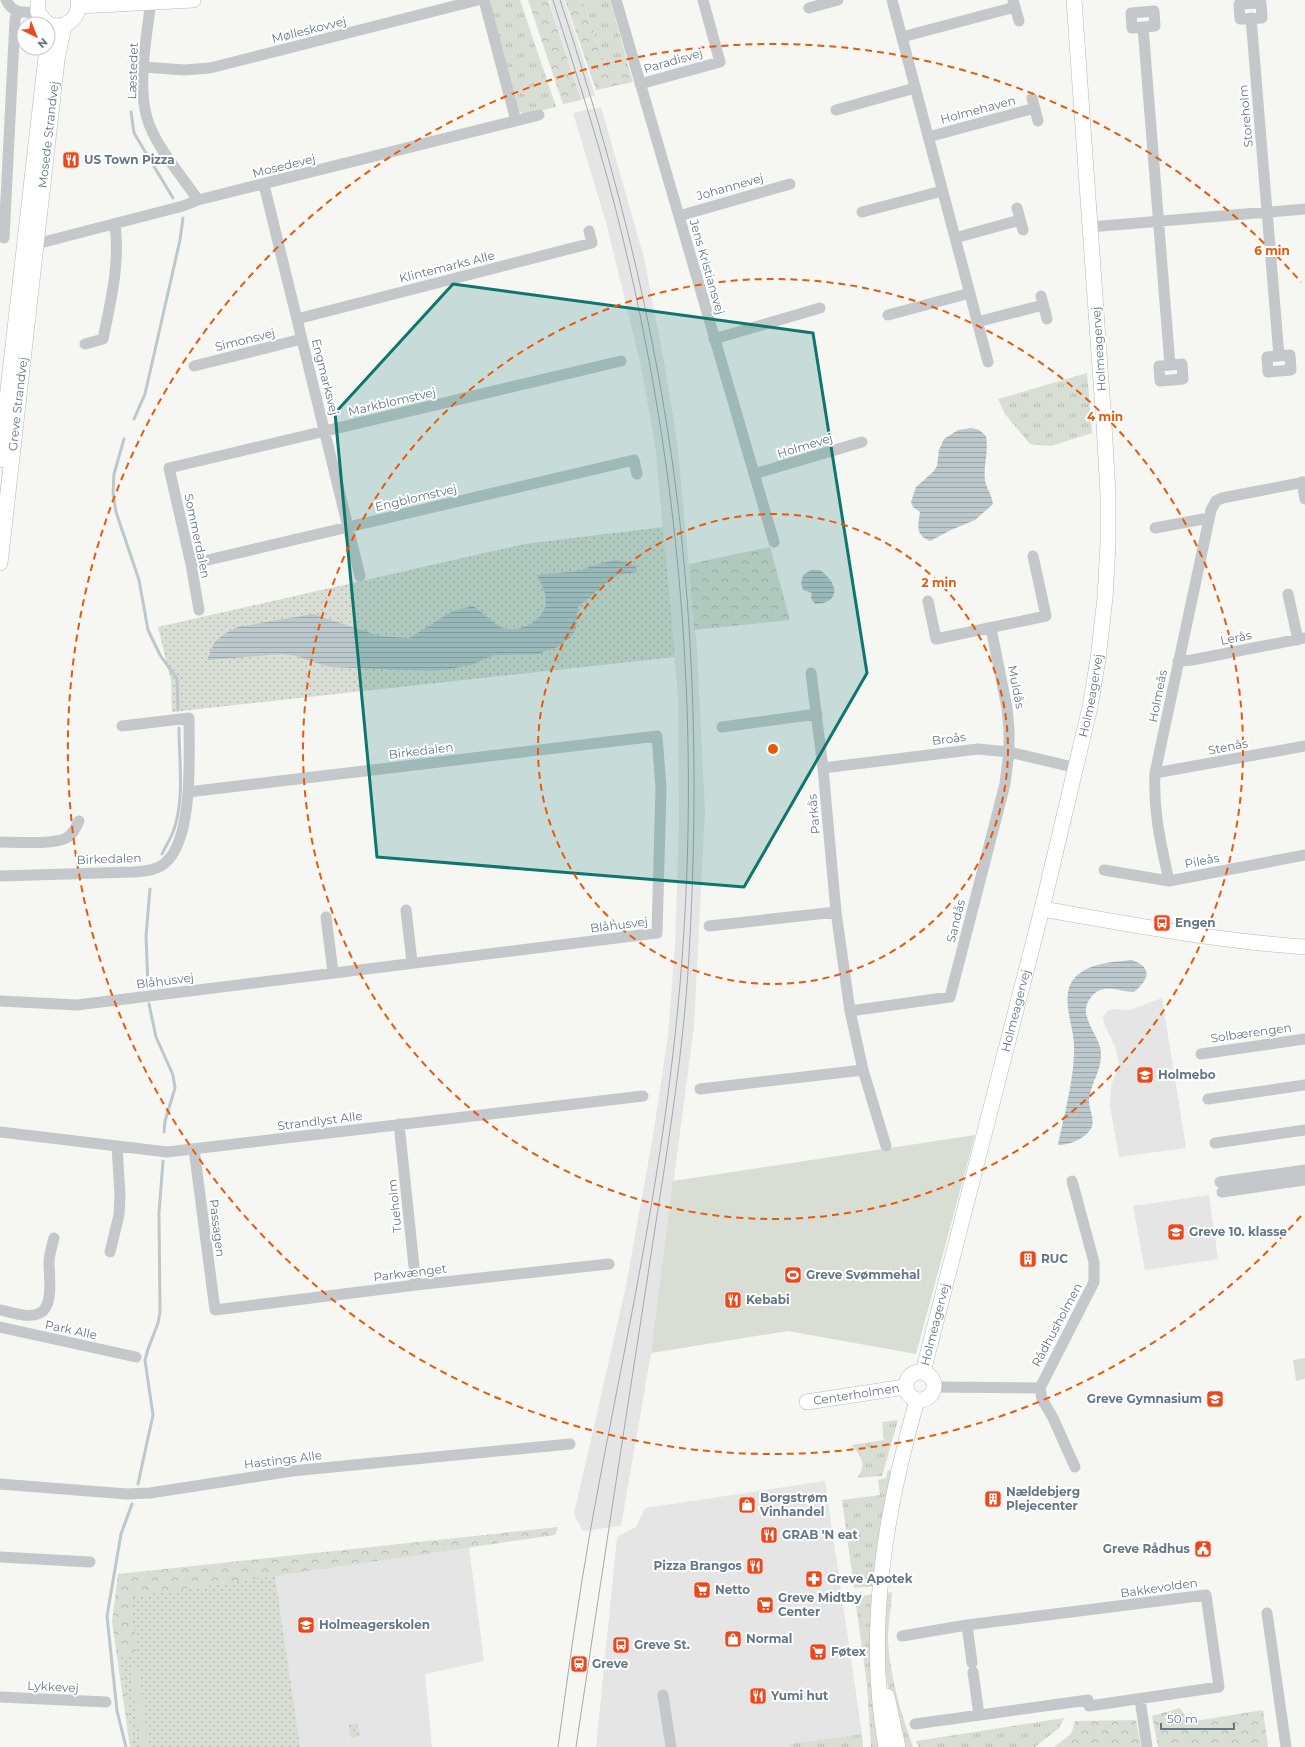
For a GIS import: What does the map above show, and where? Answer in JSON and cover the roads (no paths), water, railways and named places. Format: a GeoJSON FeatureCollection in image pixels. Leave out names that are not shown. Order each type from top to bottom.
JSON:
{"type":"FeatureCollection","features":[{"type":"Feature","properties":{"kind":"street"},"geometry":{"type":"LineString","coordinates":[[6,0],[10,7],[17,12]]}},
{"type":"Feature","properties":{"kind":"street"},"geometry":{"type":"LineString","coordinates":[[56,26],[64,26],[74,18],[78,3],[193,0]]}},
{"type":"Feature","properties":{"kind":"street","name":"Mølleskovvej"},"geometry":{"type":"LineString","coordinates":[[144,67],[184,70],[210,68],[478,0]]}},
{"type":"Feature","properties":{"kind":"street"},"geometry":{"type":"LineString","coordinates":[[484,0],[516,121]]}},
{"type":"Feature","properties":{"kind":"street","name":"Jens Kristiansvej"},"geometry":{"type":"LineString","coordinates":[[616,0],[774,542]]}},
{"type":"Feature","properties":{"kind":"street","name":"Paradisvej"},"geometry":{"type":"LineString","coordinates":[[640,84],[720,62],[703,0]]}},
{"type":"Feature","properties":{"kind":"street"},"geometry":{"type":"LineString","coordinates":[[809,8],[838,0]]}},
{"type":"Feature","properties":{"kind":"street","name":"Holmehaven"},"geometry":{"type":"LineString","coordinates":[[892,0],[988,362]]}},
{"type":"Feature","properties":{"kind":"street","name":"Holmeagervej"},"geometry":{"type":"LineString","coordinates":[[923,1372],[1077,768],[1098,660],[1105,598],[1108,544],[1104,424],[1074,0]]}},
{"type":"Feature","properties":{"kind":"street","name":"Læstedet"},"geometry":{"type":"LineString","coordinates":[[151,1],[144,67],[143,97],[147,118],[156,139],[198,200]]}},
{"type":"Feature","properties":{"kind":"street"},"geometry":{"type":"LineString","coordinates":[[902,37],[1014,3],[1019,21]]}},
{"type":"Feature","properties":{"kind":"street"},"geometry":{"type":"LineString","coordinates":[[17,12],[38,6],[44,16]]}},
{"type":"Feature","properties":{"kind":"street"},"geometry":{"type":"LineString","coordinates":[[4,238],[15,20],[17,12]]}},
{"type":"Feature","properties":{"kind":"street","name":"Storeholm"},"geometry":{"type":"LineString","coordinates":[[1252,18],[1279,356]]}},
{"type":"Feature","properties":{"kind":"street","name":"Mosede Strandvej"},"geometry":{"type":"LineString","coordinates":[[30,245],[57,60],[64,26]]}},
{"type":"Feature","properties":{"kind":"street"},"geometry":{"type":"LineString","coordinates":[[1143,27],[1170,365]]}},
{"type":"Feature","properties":{"kind":"street","name":"Mosede Strandvej"},"geometry":{"type":"LineString","coordinates":[[30,245],[46,56]]}},
{"type":"Feature","properties":{"kind":"street"},"geometry":{"type":"LineString","coordinates":[[836,110],[915,88]]}},
{"type":"Feature","properties":{"kind":"street","name":"Holmehaven"},"geometry":{"type":"LineString","coordinates":[[928,137],[1033,103],[1038,121]]}},
{"type":"Feature","properties":{"kind":"street","name":"Mosedevej"},"geometry":{"type":"LineString","coordinates":[[30,245],[115,224],[198,200],[264,185],[539,115]]}},
{"type":"Feature","properties":{"kind":"street","name":"Johannevej"},"geometry":{"type":"LineString","coordinates":[[679,216],[790,184]]}},
{"type":"Feature","properties":{"kind":"street","name":"Engmarksvej"},"geometry":{"type":"LineString","coordinates":[[264,185],[360,576]]}},
{"type":"Feature","properties":{"kind":"street"},"geometry":{"type":"LineString","coordinates":[[862,212],[942,191]]}},
{"type":"Feature","properties":{"kind":"street"},"geometry":{"type":"LineString","coordinates":[[955,238],[1022,225],[1017,208]]}},
{"type":"Feature","properties":{"kind":"street"},"geometry":{"type":"LineString","coordinates":[[1090,227],[1305,209]]}},
{"type":"Feature","properties":{"kind":"street"},"geometry":{"type":"LineString","coordinates":[[85,344],[103,338],[117,271],[118,244],[115,224]]}},
{"type":"Feature","properties":{"kind":"street","name":"Klintemarks Alle"},"geometry":{"type":"LineString","coordinates":[[297,319],[592,243],[589,231]]}},
{"type":"Feature","properties":{"kind":"street","name":"Greve Strandvej"},"geometry":{"type":"LineString","coordinates":[[0,460],[30,245]]}},
{"type":"Feature","properties":{"kind":"street","name":"Greve Strandvej"},"geometry":{"type":"LineString","coordinates":[[0,563],[30,245]]}},
{"type":"Feature","properties":{"kind":"street"},"geometry":{"type":"LineString","coordinates":[[888,315],[970,293]]}},
{"type":"Feature","properties":{"kind":"street"},"geometry":{"type":"LineString","coordinates":[[977,322],[1042,300],[1047,319]]}},
{"type":"Feature","properties":{"kind":"street"},"geometry":{"type":"LineString","coordinates":[[714,339],[820,308]]}},
{"type":"Feature","properties":{"kind":"street","name":"Simonsvej"},"geometry":{"type":"LineString","coordinates":[[194,366],[302,340]]}},
{"type":"Feature","properties":{"kind":"street","name":"Markblomstvej"},"geometry":{"type":"LineString","coordinates":[[169,468],[621,361]]}},
{"type":"Feature","properties":{"kind":"street","name":"Holmevej"},"geometry":{"type":"LineString","coordinates":[[754,474],[862,442]]}},
{"type":"Feature","properties":{"kind":"street","name":"Engblomstvej"},"geometry":{"type":"LineString","coordinates":[[191,564],[634,460],[638,474]]}},
{"type":"Feature","properties":{"kind":"street","name":"Sommerdalen"},"geometry":{"type":"LineString","coordinates":[[169,468],[191,564],[199,610]]}},
{"type":"Feature","properties":{"kind":"street","name":"Holmeås"},"geometry":{"type":"LineString","coordinates":[[1170,881],[1156,822],[1154,794],[1155,773],[1178,661],[1213,505],[1222,498],[1303,482],[1305,499]]}},
{"type":"Feature","properties":{"kind":"street"},"geometry":{"type":"LineString","coordinates":[[1155,528],[1209,518]]}},
{"type":"Feature","properties":{"kind":"street"},"geometry":{"type":"LineString","coordinates":[[928,600],[936,639],[1046,616],[1034,556]]}},
{"type":"Feature","properties":{"kind":"street","name":"Lerås"},"geometry":{"type":"LineString","coordinates":[[1178,661],[1192,660],[1301,639],[1288,594]]}},
{"type":"Feature","properties":{"kind":"street","name":"Muldås"},"geometry":{"type":"LineString","coordinates":[[991,628],[1007,708],[1009,752]]}},
{"type":"Feature","properties":{"kind":"street","name":"Parkås"},"geometry":{"type":"LineString","coordinates":[[811,673],[823,768],[836,912],[850,1011],[863,1070],[886,1146]]}},
{"type":"Feature","properties":{"kind":"street"},"geometry":{"type":"LineString","coordinates":[[722,727],[816,714]]}},
{"type":"Feature","properties":{"kind":"street","name":"Birkedalen"},"geometry":{"type":"LineString","coordinates":[[0,876],[133,872],[151,870],[160,867],[172,855],[178,843],[183,826],[188,792],[189,718],[122,726]]}},
{"type":"Feature","properties":{"kind":"street","name":"Birkedalen"},"geometry":{"type":"LineString","coordinates":[[188,792],[657,736]]}},
{"type":"Feature","properties":{"kind":"street","name":"Blåhusvej"},"geometry":{"type":"LineString","coordinates":[[0,1001],[76,1005],[412,962],[656,933],[661,788],[657,736]]}},
{"type":"Feature","properties":{"kind":"street","name":"Stenås"},"geometry":{"type":"LineString","coordinates":[[1155,773],[1305,746]]}},
{"type":"Feature","properties":{"kind":"street","name":"Broås"},"geometry":{"type":"LineString","coordinates":[[823,768],[978,749],[1009,752],[1077,768]]}},
{"type":"Feature","properties":{"kind":"street","name":"Sandås"},"geometry":{"type":"LineString","coordinates":[[850,1011],[950,998],[1005,784],[1009,752]]}},
{"type":"Feature","properties":{"kind":"street"},"geometry":{"type":"LineString","coordinates":[[0,842],[58,841],[67,838],[74,831],[79,821]]}},
{"type":"Feature","properties":{"kind":"street","name":"Pileås"},"geometry":{"type":"LineString","coordinates":[[1104,870],[1170,881],[1305,855]]}},
{"type":"Feature","properties":{"kind":"street"},"geometry":{"type":"LineString","coordinates":[[1042,909],[1189,934],[1260,944],[1305,947]]}},
{"type":"Feature","properties":{"kind":"street"},"geometry":{"type":"LineString","coordinates":[[406,910],[412,962]]}},
{"type":"Feature","properties":{"kind":"street"},"geometry":{"type":"LineString","coordinates":[[709,926],[836,912]]}},
{"type":"Feature","properties":{"kind":"street"},"geometry":{"type":"LineString","coordinates":[[326,917],[333,972]]}},
{"type":"Feature","properties":{"kind":"street","name":"Solbærengen"},"geometry":{"type":"LineString","coordinates":[[1201,1054],[1305,1039]]}},
{"type":"Feature","properties":{"kind":"street"},"geometry":{"type":"LineString","coordinates":[[700,1089],[863,1070]]}},
{"type":"Feature","properties":{"kind":"street"},"geometry":{"type":"LineString","coordinates":[[1208,1099],[1305,1085]]}},
{"type":"Feature","properties":{"kind":"street","name":"Strandlyst Alle"},"geometry":{"type":"LineString","coordinates":[[0,1132],[167,1152],[642,1096]]}},
{"type":"Feature","properties":{"kind":"street","name":"Tueholm"},"geometry":{"type":"LineString","coordinates":[[399,1124],[416,1285]]}},
{"type":"Feature","properties":{"kind":"street"},"geometry":{"type":"LineString","coordinates":[[1215,1143],[1305,1130]]}},
{"type":"Feature","properties":{"kind":"street"},"geometry":{"type":"LineString","coordinates":[[110,1252],[119,1215],[120,1195],[117,1147]]}},
{"type":"Feature","properties":{"kind":"street","name":"Passagen"},"geometry":{"type":"LineString","coordinates":[[194,1149],[215,1310]]}},
{"type":"Feature","properties":{"kind":"street"},"geometry":{"type":"LineString","coordinates":[[1305,1170],[1226,1186],[1305,1180]]}},
{"type":"Feature","properties":{"kind":"street","name":"Rådhusholmen"},"geometry":{"type":"LineString","coordinates":[[1040,1388],[1094,1282],[1094,1262],[1072,1181]]}},
{"type":"Feature","properties":{"kind":"street"},"geometry":{"type":"LineString","coordinates":[[0,1310],[30,1315],[40,1314],[45,1309],[49,1293],[49,1262],[54,1238]]}},
{"type":"Feature","properties":{"kind":"street","name":"Parkvænget"},"geometry":{"type":"LineString","coordinates":[[215,1310],[416,1285],[609,1264]]}},
{"type":"Feature","properties":{"kind":"street","name":"Park Alle"},"geometry":{"type":"LineString","coordinates":[[0,1327],[136,1357]]}},
{"type":"Feature","properties":{"kind":"street"},"geometry":{"type":"LineString","coordinates":[[923,1372],[931,1377],[934,1387],[933,1391],[926,1398],[917,1400],[909,1395],[906,1387],[909,1377],[913,1374],[923,1372]]}},
{"type":"Feature","properties":{"kind":"street","name":"Centerholmen"},"geometry":{"type":"LineString","coordinates":[[807,1402],[906,1387]]}},
{"type":"Feature","properties":{"kind":"street"},"geometry":{"type":"LineString","coordinates":[[934,1387],[1040,1388],[1042,1399],[1053,1418],[1075,1467]]}},
{"type":"Feature","properties":{"kind":"street"},"geometry":{"type":"LineString","coordinates":[[886,1747],[881,1720],[878,1660],[881,1573],[890,1513],[907,1435],[917,1400]]}},
{"type":"Feature","properties":{"kind":"street","name":"Hastings Alle"},"geometry":{"type":"LineString","coordinates":[[0,1484],[127,1494],[150,1493],[292,1471],[570,1444]]}},
{"type":"Feature","properties":{"kind":"street"},"geometry":{"type":"LineString","coordinates":[[0,1557],[90,1562]]}},
{"type":"Feature","properties":{"kind":"street","name":"Bakkevolden"},"geometry":{"type":"LineString","coordinates":[[902,1636],[967,1625],[1206,1595],[1219,1687],[1089,1706],[1088,1700],[915,1724]]}},
{"type":"Feature","properties":{"kind":"street"},"geometry":{"type":"LineString","coordinates":[[1267,1613],[1286,1747]]}},
{"type":"Feature","properties":{"kind":"street"},"geometry":{"type":"LineString","coordinates":[[967,1625],[979,1715]]}},
{"type":"Feature","properties":{"kind":"street"},"geometry":{"type":"LineString","coordinates":[[878,1660],[898,1747]]}},
{"type":"Feature","properties":{"kind":"street"},"geometry":{"type":"LineString","coordinates":[[663,1695],[671,1747]]}},
{"type":"Feature","properties":{"kind":"street","name":"Lykkevej"},"geometry":{"type":"LineString","coordinates":[[0,1697],[106,1702]]}},
{"type":"Feature","properties":{"kind":"street"},"geometry":{"type":"LineString","coordinates":[[1140,1698],[1147,1747]]}},
{"type":"Feature","properties":{"kind":"waterway"},"geometry":{"type":"LineString","coordinates":[[131,112],[134,133],[173,198]]}},
{"type":"Feature","properties":{"kind":"waterway"},"geometry":{"type":"LineString","coordinates":[[134,419],[145,394],[180,240],[183,218]]}},
{"type":"Feature","properties":{"kind":"waterway"},"geometry":{"type":"LineString","coordinates":[[124,439],[114,474],[113,493],[116,512],[139,580],[148,630],[160,655],[177,679],[178,710]]}},
{"type":"Feature","properties":{"kind":"waterway"},"geometry":{"type":"LineString","coordinates":[[162,854],[173,832],[179,807],[179,728]]}},
{"type":"Feature","properties":{"kind":"waterway"},"geometry":{"type":"LineString","coordinates":[[148,986],[146,936],[150,889]]}},
{"type":"Feature","properties":{"kind":"waterway"},"geometry":{"type":"LineString","coordinates":[[149,1004],[156,1037],[173,1075],[175,1088],[165,1121],[164,1132]]}},
{"type":"Feature","properties":{"kind":"waterway"},"geometry":{"type":"LineString","coordinates":[[138,1484],[153,1415],[145,1360],[158,1323],[160,1312],[159,1213],[163,1161]]}},
{"type":"Feature","properties":{"kind":"waterway"},"geometry":{"type":"LineString","coordinates":[[126,1747],[117,1711],[107,1616],[121,1534],[132,1504]]}},
{"type":"Feature","properties":{"kind":"tram line"},"geometry":{"type":"LineString","coordinates":[[553,0],[608,179],[645,340],[663,442],[676,545],[684,648],[688,752],[687,856],[682,959],[672,1062],[656,1179],[646,1237],[586,1554],[558,1747]]}},
{"type":"Feature","properties":{"kind":"tram line"},"geometry":{"type":"LineString","coordinates":[[560,0],[605,147],[631,246],[653,346],[673,465],[681,535],[688,604],[694,744],[692,885],[689,955],[682,1037],[666,1159],[576,1747]]}},
{"type":"Feature","properties":{"kind":"place","name":"US Town Pizza"},"geometry":{"type":"Point","coordinates":[71,160]}},
{"type":"Feature","properties":{"kind":"place","name":"Engen"},"geometry":{"type":"Point","coordinates":[1162,923]}},
{"type":"Feature","properties":{"kind":"place","name":"Holmebo"},"geometry":{"type":"Point","coordinates":[1145,1075]}},
{"type":"Feature","properties":{"kind":"place","name":"Greve 10. klasse"},"geometry":{"type":"Point","coordinates":[1176,1232]}},
{"type":"Feature","properties":{"kind":"place","name":"RUC"},"geometry":{"type":"Point","coordinates":[1028,1259]}},
{"type":"Feature","properties":{"kind":"place","name":"Greve Svømmehal"},"geometry":{"type":"Point","coordinates":[793,1275]}},
{"type":"Feature","properties":{"kind":"place","name":"Kebabi"},"geometry":{"type":"Point","coordinates":[733,1300]}},
{"type":"Feature","properties":{"kind":"place","name":"Greve Gymnasium"},"geometry":{"type":"Point","coordinates":[1215,1399]}},
{"type":"Feature","properties":{"kind":"place","name":"Nældebjerg Plejecenter"},"geometry":{"type":"Point","coordinates":[993,1499]}},
{"type":"Feature","properties":{"kind":"place","name":"Borgstrøm Vinhandel"},"geometry":{"type":"Point","coordinates":[747,1505]}},
{"type":"Feature","properties":{"kind":"place","name":"GRAB 'N eat"},"geometry":{"type":"Point","coordinates":[769,1535]}},
{"type":"Feature","properties":{"kind":"place","name":"Greve Rådhus"},"geometry":{"type":"Point","coordinates":[1203,1549]}},
{"type":"Feature","properties":{"kind":"place","name":"Pizza Brangos"},"geometry":{"type":"Point","coordinates":[755,1566]}},
{"type":"Feature","properties":{"kind":"place","name":"Greve Apotek"},"geometry":{"type":"Point","coordinates":[814,1579]}},
{"type":"Feature","properties":{"kind":"place","name":"Netto"},"geometry":{"type":"Point","coordinates":[702,1590]}},
{"type":"Feature","properties":{"kind":"place","name":"Greve Midtby Center"},"geometry":{"type":"Point","coordinates":[765,1605]}},
{"type":"Feature","properties":{"kind":"place","name":"Holmeagerskolen"},"geometry":{"type":"Point","coordinates":[306,1625]}},
{"type":"Feature","properties":{"kind":"place","name":"Normal"},"geometry":{"type":"Point","coordinates":[733,1639]}},
{"type":"Feature","properties":{"kind":"place","name":"Greve St."},"geometry":{"type":"Point","coordinates":[621,1645]}},
{"type":"Feature","properties":{"kind":"place","name":"Føtex"},"geometry":{"type":"Point","coordinates":[818,1652]}},
{"type":"Feature","properties":{"kind":"place","name":"Greve"},"geometry":{"type":"Point","coordinates":[579,1664]}},
{"type":"Feature","properties":{"kind":"place","name":"Yumi hut"},"geometry":{"type":"Point","coordinates":[758,1696]}}]}
